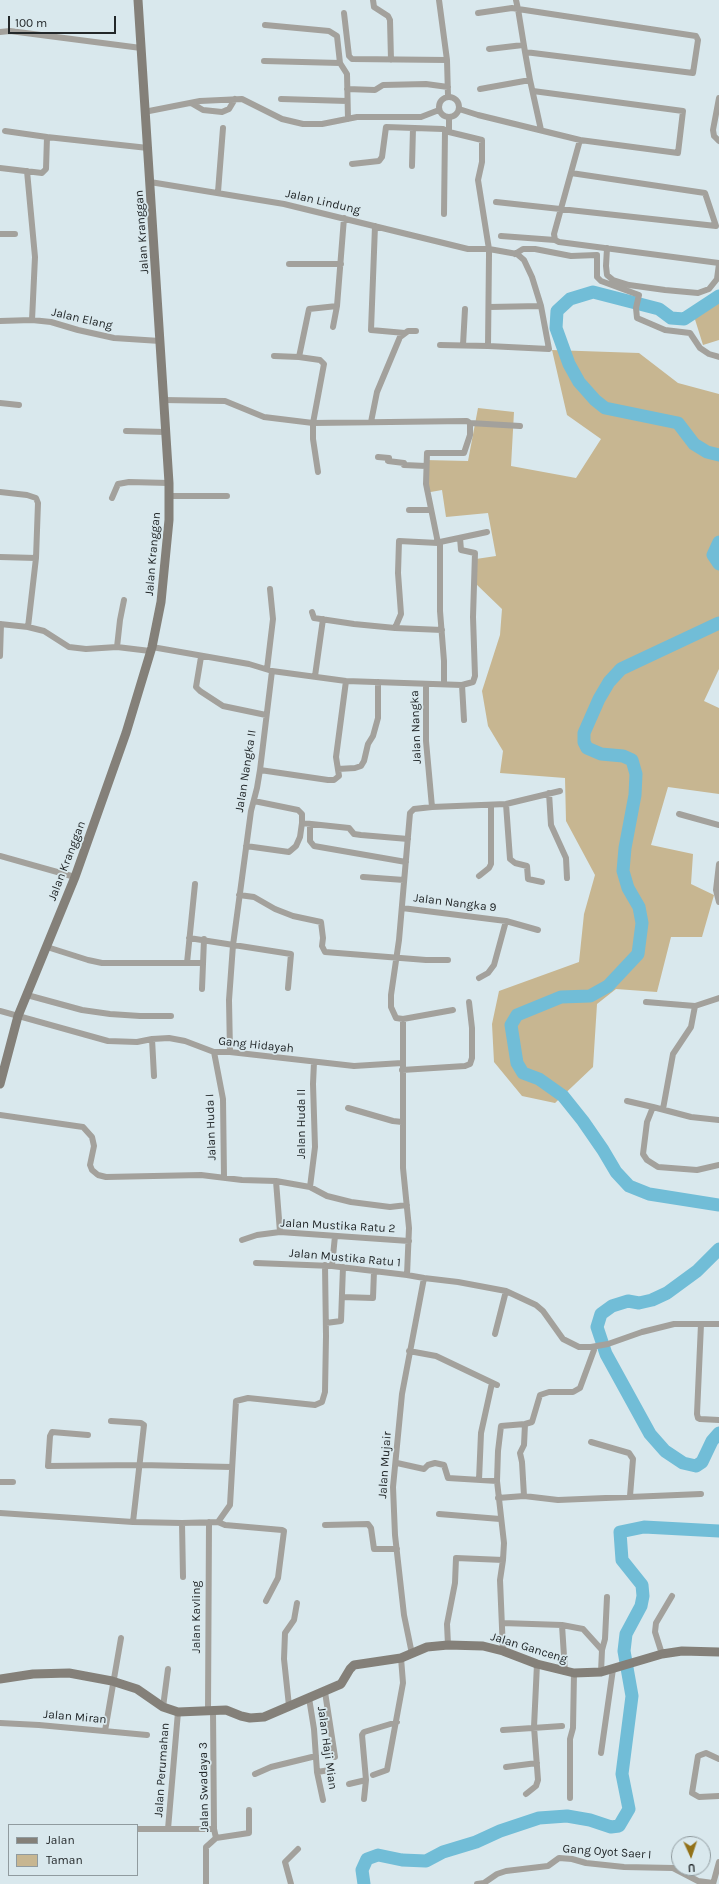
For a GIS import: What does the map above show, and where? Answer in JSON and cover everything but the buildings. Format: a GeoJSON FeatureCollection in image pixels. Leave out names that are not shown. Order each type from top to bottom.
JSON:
{"type":"FeatureCollection","features":[{"type":"Feature","properties":{"kind":"main road","name":"Jalan Kranggan"},"geometry":{"type":"LineString","coordinates":[[0,1084],[0,1077],[18,1016],[75,877],[126,733],[151,649],[161,602],[169,520],[169,483],[138,0]]}},
{"type":"Feature","properties":{"kind":"main road","name":"Jalan Ganceng"},"geometry":{"type":"LineString","coordinates":[[0,1679],[33,1674],[68,1673],[112,1681],[137,1689],[163,1707],[178,1712],[226,1710],[250,1718],[264,1717],[325,1692],[343,1682],[354,1665],[401,1658],[427,1647],[448,1645],[484,1646],[569,1673],[601,1672],[662,1654],[682,1651],[719,1652]]}},
{"type":"Feature","properties":{"kind":"street"},"geometry":{"type":"LineString","coordinates":[[373,0],[374,7],[388,16],[390,20],[391,60]]}},
{"type":"Feature","properties":{"kind":"street"},"geometry":{"type":"LineString","coordinates":[[439,0],[448,60],[448,96]]}},
{"type":"Feature","properties":{"kind":"street"},"geometry":{"type":"LineString","coordinates":[[516,0],[524,52],[541,130]]}},
{"type":"Feature","properties":{"kind":"street"},"geometry":{"type":"LineString","coordinates":[[478,13],[512,8],[696,36],[698,40],[693,73],[524,52]]}},
{"type":"Feature","properties":{"kind":"street"},"geometry":{"type":"LineString","coordinates":[[344,13],[350,58],[354,60],[448,60]]}},
{"type":"Feature","properties":{"kind":"street"},"geometry":{"type":"LineString","coordinates":[[265,25],[334,33],[337,36],[340,63],[347,74],[348,118]]}},
{"type":"Feature","properties":{"kind":"street"},"geometry":{"type":"LineString","coordinates":[[0,32],[10,31],[141,48]]}},
{"type":"Feature","properties":{"kind":"street"},"geometry":{"type":"LineString","coordinates":[[489,49],[523,45]]}},
{"type":"Feature","properties":{"kind":"street"},"geometry":{"type":"LineString","coordinates":[[264,61],[340,63]]}},
{"type":"Feature","properties":{"kind":"street"},"geometry":{"type":"LineString","coordinates":[[480,89],[530,80]]}},
{"type":"Feature","properties":{"kind":"street"},"geometry":{"type":"LineString","coordinates":[[347,88],[375,90],[383,85],[426,84],[448,87]]}},
{"type":"Feature","properties":{"kind":"street"},"geometry":{"type":"LineString","coordinates":[[459,109],[580,140],[678,153],[683,111],[533,91]]}},
{"type":"Feature","properties":{"kind":"street"},"geometry":{"type":"LineString","coordinates":[[448,96],[457,100],[459,109]]}},
{"type":"Feature","properties":{"kind":"street"},"geometry":{"type":"LineString","coordinates":[[448,96],[440,101],[440,110],[443,115],[450,117]]}},
{"type":"Feature","properties":{"kind":"street"},"geometry":{"type":"LineString","coordinates":[[719,98],[713,130],[714,136],[719,141]]}},
{"type":"Feature","properties":{"kind":"street"},"geometry":{"type":"LineString","coordinates":[[191,103],[203,110],[222,112],[229,110],[235,99]]}},
{"type":"Feature","properties":{"kind":"street"},"geometry":{"type":"LineString","coordinates":[[144,112],[191,103],[242,99],[282,118],[303,124],[322,124],[357,117],[421,117],[440,110]]}},
{"type":"Feature","properties":{"kind":"street"},"geometry":{"type":"LineString","coordinates":[[281,99],[347,101]]}},
{"type":"Feature","properties":{"kind":"street"},"geometry":{"type":"LineString","coordinates":[[444,214],[447,131],[450,117],[459,109]]}},
{"type":"Feature","properties":{"kind":"street"},"geometry":{"type":"LineString","coordinates":[[352,164],[380,161],[382,157],[386,127],[447,131],[482,140],[482,162],[478,180],[489,249],[488,346]]}},
{"type":"Feature","properties":{"kind":"street"},"geometry":{"type":"LineString","coordinates":[[218,192],[223,128]]}},
{"type":"Feature","properties":{"kind":"street"},"geometry":{"type":"LineString","coordinates":[[412,166],[413,128]]}},
{"type":"Feature","properties":{"kind":"street"},"geometry":{"type":"LineString","coordinates":[[5,131],[148,148]]}},
{"type":"Feature","properties":{"kind":"street"},"geometry":{"type":"LineString","coordinates":[[0,168],[42,173],[46,169],[47,137]]}},
{"type":"Feature","properties":{"kind":"street"},"geometry":{"type":"LineString","coordinates":[[555,240],[554,234],[580,140]]}},
{"type":"Feature","properties":{"kind":"street"},"geometry":{"type":"LineString","coordinates":[[27,171],[35,257],[32,320]]}},
{"type":"Feature","properties":{"kind":"street"},"geometry":{"type":"LineString","coordinates":[[496,202],[716,226],[704,193],[571,173]]}},
{"type":"Feature","properties":{"kind":"street","name":"Jalan Lindung"},"geometry":{"type":"LineString","coordinates":[[150,182],[218,192],[344,218],[468,249],[489,249],[515,254]]}},
{"type":"Feature","properties":{"kind":"street"},"geometry":{"type":"LineString","coordinates":[[333,327],[337,306],[344,218]]}},
{"type":"Feature","properties":{"kind":"street"},"geometry":{"type":"LineString","coordinates":[[375,226],[371,330],[405,333]]}},
{"type":"Feature","properties":{"kind":"street"},"geometry":{"type":"LineString","coordinates":[[0,234],[15,234]]}},
{"type":"Feature","properties":{"kind":"street"},"geometry":{"type":"LineString","coordinates":[[501,236],[555,240],[559,242],[607,248],[719,264],[717,279],[709,290],[690,293],[629,285],[613,280],[607,275],[607,248]]}},
{"type":"Feature","properties":{"kind":"street"},"geometry":{"type":"LineString","coordinates":[[440,345],[549,349],[541,306],[532,277],[524,260],[515,254],[523,249],[534,249],[571,256],[597,255],[597,277],[601,281],[639,295],[636,308],[637,318],[665,330],[690,333],[700,348],[709,354],[719,357]]}},
{"type":"Feature","properties":{"kind":"street"},"geometry":{"type":"LineString","coordinates":[[288,264],[341,264]]}},
{"type":"Feature","properties":{"kind":"street"},"geometry":{"type":"LineString","coordinates":[[299,357],[309,309],[337,306]]}},
{"type":"Feature","properties":{"kind":"street"},"geometry":{"type":"LineString","coordinates":[[489,307],[541,306]]}},
{"type":"Feature","properties":{"kind":"street"},"geometry":{"type":"LineString","coordinates":[[463,345],[465,309]]}},
{"type":"Feature","properties":{"kind":"street","name":"Jalan Elang"},"geometry":{"type":"LineString","coordinates":[[0,321],[32,320],[51,322],[114,338],[160,341]]}},
{"type":"Feature","properties":{"kind":"street"},"geometry":{"type":"LineString","coordinates":[[371,422],[377,392],[400,337],[408,331],[416,331]]}},
{"type":"Feature","properties":{"kind":"street"},"geometry":{"type":"LineString","coordinates":[[274,356],[320,360],[324,364],[313,423],[313,439],[318,472]]}},
{"type":"Feature","properties":{"kind":"street"},"geometry":{"type":"LineString","coordinates":[[163,400],[225,401],[264,417],[313,423],[467,421],[470,423],[520,426]]}},
{"type":"Feature","properties":{"kind":"street"},"geometry":{"type":"LineString","coordinates":[[0,403],[19,405]]}},
{"type":"Feature","properties":{"kind":"street"},"geometry":{"type":"LineString","coordinates":[[444,684],[440,610],[439,543],[426,484],[427,453],[464,453],[470,435],[470,423]]}},
{"type":"Feature","properties":{"kind":"street"},"geometry":{"type":"LineString","coordinates":[[126,431],[166,432]]}},
{"type":"Feature","properties":{"kind":"street"},"geometry":{"type":"LineString","coordinates":[[378,457],[389,458],[388,461],[404,464],[426,466]]}},
{"type":"Feature","properties":{"kind":"street"},"geometry":{"type":"LineString","coordinates":[[112,498],[114,490],[118,484],[129,482],[169,483]]}},
{"type":"Feature","properties":{"kind":"street"},"geometry":{"type":"LineString","coordinates":[[0,492],[27,495],[36,498],[38,503],[36,558],[28,627]]}},
{"type":"Feature","properties":{"kind":"street"},"geometry":{"type":"LineString","coordinates":[[169,496],[227,496]]}},
{"type":"Feature","properties":{"kind":"street"},"geometry":{"type":"LineString","coordinates":[[409,510],[431,510]]}},
{"type":"Feature","properties":{"kind":"street"},"geometry":{"type":"LineString","coordinates":[[395,628],[401,614],[398,573],[399,541],[439,543],[487,532]]}},
{"type":"Feature","properties":{"kind":"street"},"geometry":{"type":"LineString","coordinates":[[426,684],[462,685],[473,682],[475,676],[473,617],[475,553],[461,550],[460,538]]}},
{"type":"Feature","properties":{"kind":"street"},"geometry":{"type":"LineString","coordinates":[[0,557],[36,558]]}},
{"type":"Feature","properties":{"kind":"street","name":"Jalan Nangka II"},"geometry":{"type":"LineString","coordinates":[[230,1052],[229,1000],[233,945],[246,846],[260,770],[266,716],[273,619],[270,589]]}},
{"type":"Feature","properties":{"kind":"street"},"geometry":{"type":"LineString","coordinates":[[117,647],[124,600]]}},
{"type":"Feature","properties":{"kind":"street"},"geometry":{"type":"LineString","coordinates":[[312,612],[314,618],[395,628],[442,630]]}},
{"type":"Feature","properties":{"kind":"street"},"geometry":{"type":"LineString","coordinates":[[315,676],[323,619]]}},
{"type":"Feature","properties":{"kind":"street"},"geometry":{"type":"LineString","coordinates":[[0,624],[0,656]]}},
{"type":"Feature","properties":{"kind":"street","name":"Jalan Nangka"},"geometry":{"type":"LineString","coordinates":[[0,624],[28,627],[44,631],[69,647],[86,649],[117,647],[151,649],[249,664],[269,670],[346,681],[426,684],[426,734],[432,807]]}},
{"type":"Feature","properties":{"kind":"street"},"geometry":{"type":"LineString","coordinates":[[201,657],[196,687],[200,691],[223,706],[266,716]]}},
{"type":"Feature","properties":{"kind":"street"},"geometry":{"type":"LineString","coordinates":[[260,770],[334,780],[339,776],[337,752],[346,681]]}},
{"type":"Feature","properties":{"kind":"street"},"geometry":{"type":"LineString","coordinates":[[338,769],[355,768],[361,766],[364,761],[368,744],[373,736],[378,718],[378,682]]}},
{"type":"Feature","properties":{"kind":"street"},"geometry":{"type":"LineString","coordinates":[[462,685],[464,720]]}},
{"type":"Feature","properties":{"kind":"street"},"geometry":{"type":"LineString","coordinates":[[453,1010],[403,1019],[396,1018],[391,1007],[391,995],[397,958],[402,908],[410,811],[432,807],[506,804],[560,791]]}},
{"type":"Feature","properties":{"kind":"street"},"geometry":{"type":"LineString","coordinates":[[549,793],[551,825],[566,858],[567,878]]}},
{"type":"Feature","properties":{"kind":"street"},"geometry":{"type":"LineString","coordinates":[[246,846],[289,852],[296,846],[300,838],[302,814],[298,810],[254,801]]}},
{"type":"Feature","properties":{"kind":"street"},"geometry":{"type":"LineString","coordinates":[[506,804],[510,859],[515,863],[527,866],[528,879],[542,882]]}},
{"type":"Feature","properties":{"kind":"street"},"geometry":{"type":"LineString","coordinates":[[479,876],[489,868],[491,864],[491,805]]}},
{"type":"Feature","properties":{"kind":"street"},"geometry":{"type":"LineString","coordinates":[[679,814],[719,825]]}},
{"type":"Feature","properties":{"kind":"street"},"geometry":{"type":"LineString","coordinates":[[302,823],[349,828],[354,834],[408,839]]}},
{"type":"Feature","properties":{"kind":"street"},"geometry":{"type":"LineString","coordinates":[[310,824],[310,841],[314,846],[406,862]]}},
{"type":"Feature","properties":{"kind":"street"},"geometry":{"type":"LineString","coordinates":[[0,856],[75,877]]}},
{"type":"Feature","properties":{"kind":"street"},"geometry":{"type":"LineString","coordinates":[[719,864],[716,890],[719,902]]}},
{"type":"Feature","properties":{"kind":"street"},"geometry":{"type":"LineString","coordinates":[[363,877],[404,880]]}},
{"type":"Feature","properties":{"kind":"street"},"geometry":{"type":"LineString","coordinates":[[187,963],[195,884]]}},
{"type":"Feature","properties":{"kind":"street"},"geometry":{"type":"LineString","coordinates":[[239,895],[254,897],[275,909],[293,916],[321,922],[323,938],[322,946],[325,952],[397,958],[448,960]]}},
{"type":"Feature","properties":{"kind":"street","name":"Jalan Nangka 9"},"geometry":{"type":"LineString","coordinates":[[402,908],[506,921],[494,965],[488,973],[479,978]]}},
{"type":"Feature","properties":{"kind":"street"},"geometry":{"type":"LineString","coordinates":[[506,921],[538,930]]}},
{"type":"Feature","properties":{"kind":"street"},"geometry":{"type":"LineString","coordinates":[[189,938],[204,939],[292,954],[288,988]]}},
{"type":"Feature","properties":{"kind":"street"},"geometry":{"type":"LineString","coordinates":[[202,989],[204,939]]}},
{"type":"Feature","properties":{"kind":"street"},"geometry":{"type":"LineString","coordinates":[[47,947],[88,960],[102,962],[202,963]]}},
{"type":"Feature","properties":{"kind":"street"},"geometry":{"type":"LineString","coordinates":[[27,995],[69,1007],[96,1012],[140,1016],[171,1016]]}},
{"type":"Feature","properties":{"kind":"street"},"geometry":{"type":"LineString","coordinates":[[646,1002],[695,1006],[719,998]]}},
{"type":"Feature","properties":{"kind":"street"},"geometry":{"type":"LineString","coordinates":[[402,1070],[465,1066],[470,1064],[472,1058],[472,1028],[469,1002]]}},
{"type":"Feature","properties":{"kind":"street"},"geometry":{"type":"LineString","coordinates":[[663,1109],[673,1054],[692,1027],[695,1006]]}},
{"type":"Feature","properties":{"kind":"street","name":"Gang Hidayah"},"geometry":{"type":"LineString","coordinates":[[0,1011],[108,1041],[137,1042],[169,1038],[185,1041],[214,1052],[230,1052],[354,1066],[402,1063]]}},
{"type":"Feature","properties":{"kind":"street"},"geometry":{"type":"LineString","coordinates":[[403,1019],[402,1168],[407,1205],[409,1241],[407,1275]]}},
{"type":"Feature","properties":{"kind":"street"},"geometry":{"type":"LineString","coordinates":[[152,1039],[154,1076]]}},
{"type":"Feature","properties":{"kind":"street","name":"Jalan Huda I"},"geometry":{"type":"LineString","coordinates":[[214,1052],[223,1099],[224,1177]]}},
{"type":"Feature","properties":{"kind":"street","name":"Jalan Huda II"},"geometry":{"type":"LineString","coordinates":[[310,1187],[315,1147],[313,1084],[314,1062]]}},
{"type":"Feature","properties":{"kind":"street"},"geometry":{"type":"LineString","coordinates":[[627,1101],[691,1117],[719,1120]]}},
{"type":"Feature","properties":{"kind":"street"},"geometry":{"type":"LineString","coordinates":[[653,1107],[647,1122],[643,1154],[647,1160],[658,1167],[697,1170],[719,1165]]}},
{"type":"Feature","properties":{"kind":"street"},"geometry":{"type":"LineString","coordinates":[[348,1108],[393,1121],[402,1122]]}},
{"type":"Feature","properties":{"kind":"street"},"geometry":{"type":"LineString","coordinates":[[0,1115],[82,1127],[92,1137],[94,1146],[90,1165],[92,1170],[98,1175],[106,1177],[187,1175],[224,1177],[242,1180],[276,1181],[310,1187],[327,1196],[351,1202],[390,1207],[407,1205]]}},
{"type":"Feature","properties":{"kind":"street"},"geometry":{"type":"LineString","coordinates":[[276,1181],[280,1232]]}},
{"type":"Feature","properties":{"kind":"street","name":"Jalan Mustika Ratu 2"},"geometry":{"type":"LineString","coordinates":[[242,1240],[257,1235],[280,1232],[409,1241]]}},
{"type":"Feature","properties":{"kind":"street"},"geometry":{"type":"LineString","coordinates":[[332,1266],[335,1236]]}},
{"type":"Feature","properties":{"kind":"street","name":"Jalan Mustika Ratu 1"},"geometry":{"type":"LineString","coordinates":[[256,1263],[343,1267],[458,1282],[506,1291],[536,1305],[543,1311],[566,1341],[579,1347],[608,1344],[642,1332],[674,1324],[719,1324]]}},
{"type":"Feature","properties":{"kind":"street"},"geometry":{"type":"LineString","coordinates":[[218,1522],[230,1505],[236,1401],[248,1398],[315,1405],[322,1402],[325,1392],[325,1265]]}},
{"type":"Feature","properties":{"kind":"street"},"geometry":{"type":"LineString","coordinates":[[326,1323],[341,1321],[343,1267]]}},
{"type":"Feature","properties":{"kind":"street"},"geometry":{"type":"LineString","coordinates":[[342,1297],[373,1298],[374,1271]]}},
{"type":"Feature","properties":{"kind":"street","name":"Jalan Mujair"},"geometry":{"type":"LineString","coordinates":[[412,1654],[404,1615],[393,1514],[402,1394],[424,1278]]}},
{"type":"Feature","properties":{"kind":"street"},"geometry":{"type":"LineString","coordinates":[[495,1334],[506,1291]]}},
{"type":"Feature","properties":{"kind":"street"},"geometry":{"type":"LineString","coordinates":[[701,1324],[697,1414],[698,1418],[700,1419],[719,1420]]}},
{"type":"Feature","properties":{"kind":"street"},"geometry":{"type":"LineString","coordinates":[[503,1651],[500,1580],[504,1543],[500,1519],[497,1481],[501,1426],[532,1422],[540,1395],[549,1392],[573,1392],[580,1388],[595,1346]]}},
{"type":"Feature","properties":{"kind":"street"},"geometry":{"type":"LineString","coordinates":[[410,1351],[436,1356],[495,1384],[481,1434],[479,1480]]}},
{"type":"Feature","properties":{"kind":"street"},"geometry":{"type":"LineString","coordinates":[[111,1421],[143,1424],[133,1522]]}},
{"type":"Feature","properties":{"kind":"street"},"geometry":{"type":"LineString","coordinates":[[524,1496],[520,1453],[524,1445],[525,1424]]}},
{"type":"Feature","properties":{"kind":"street"},"geometry":{"type":"LineString","coordinates":[[88,1435],[52,1432],[50,1436],[48,1466],[140,1464],[232,1468]]}},
{"type":"Feature","properties":{"kind":"street"},"geometry":{"type":"LineString","coordinates":[[591,1442],[630,1453],[633,1459],[630,1496]]}},
{"type":"Feature","properties":{"kind":"street"},"geometry":{"type":"LineString","coordinates":[[397,1463],[424,1469],[428,1465],[435,1463],[444,1465],[448,1478],[497,1481]]}},
{"type":"Feature","properties":{"kind":"street"},"geometry":{"type":"LineString","coordinates":[[0,1482],[13,1482]]}},
{"type":"Feature","properties":{"kind":"street"},"geometry":{"type":"LineString","coordinates":[[498,1498],[524,1496],[558,1500],[701,1494]]}},
{"type":"Feature","properties":{"kind":"street"},"geometry":{"type":"LineString","coordinates":[[0,1513],[133,1522],[218,1522],[225,1525],[282,1530],[284,1531],[278,1578],[266,1601]]}},
{"type":"Feature","properties":{"kind":"street"},"geometry":{"type":"LineString","coordinates":[[439,1514],[500,1519]]}},
{"type":"Feature","properties":{"kind":"street","name":"Jalan Kavling"},"geometry":{"type":"LineString","coordinates":[[209,1522],[211,1711]]}},
{"type":"Feature","properties":{"kind":"street"},"geometry":{"type":"LineString","coordinates":[[182,1523],[182,1577]]}},
{"type":"Feature","properties":{"kind":"street"},"geometry":{"type":"LineString","coordinates":[[325,1524],[368,1524],[372,1528],[374,1549],[397,1550]]}},
{"type":"Feature","properties":{"kind":"street"},"geometry":{"type":"LineString","coordinates":[[448,1645],[447,1624],[455,1583],[456,1558],[503,1560]]}},
{"type":"Feature","properties":{"kind":"street"},"geometry":{"type":"LineString","coordinates":[[662,1654],[655,1632],[656,1623],[672,1596]]}},
{"type":"Feature","properties":{"kind":"street"},"geometry":{"type":"LineString","coordinates":[[601,1672],[602,1650],[605,1639],[607,1597]]}},
{"type":"Feature","properties":{"kind":"street"},"geometry":{"type":"LineString","coordinates":[[289,1706],[284,1659],[286,1632],[294,1620],[297,1603]]}},
{"type":"Feature","properties":{"kind":"street"},"geometry":{"type":"LineString","coordinates":[[502,1623],[562,1625],[583,1629],[602,1650]]}},
{"type":"Feature","properties":{"kind":"street"},"geometry":{"type":"LineString","coordinates":[[562,1625],[569,1673],[573,1728],[570,1739],[570,1798]]}},
{"type":"Feature","properties":{"kind":"street"},"geometry":{"type":"LineString","coordinates":[[105,1731],[112,1681],[121,1638]]}},
{"type":"Feature","properties":{"kind":"street"},"geometry":{"type":"LineString","coordinates":[[373,1776],[387,1770],[403,1683],[401,1658]]}},
{"type":"Feature","properties":{"kind":"street"},"geometry":{"type":"LineString","coordinates":[[526,1794],[536,1786],[538,1780],[538,1763],[534,1727],[537,1664]]}},
{"type":"Feature","properties":{"kind":"street"},"geometry":{"type":"LineString","coordinates":[[163,1707],[168,1669]]}},
{"type":"Feature","properties":{"kind":"street"},"geometry":{"type":"LineString","coordinates":[[601,1753],[613,1669]]}},
{"type":"Feature","properties":{"kind":"street"},"geometry":{"type":"LineString","coordinates":[[325,1692],[335,1757]]}},
{"type":"Feature","properties":{"kind":"street","name":"Jalan Haji Mian"},"geometry":{"type":"LineString","coordinates":[[309,1698],[314,1729],[317,1772],[323,1800]]}},
{"type":"Feature","properties":{"kind":"street","name":"Jalan Swadaya 3"},"geometry":{"type":"LineString","coordinates":[[206,1884],[206,1847],[216,1838],[214,1829],[211,1711]]}},
{"type":"Feature","properties":{"kind":"street","name":"Jalan Perumahan"},"geometry":{"type":"LineString","coordinates":[[168,1829],[178,1712]]}},
{"type":"Feature","properties":{"kind":"street"},"geometry":{"type":"LineString","coordinates":[[364,1799],[366,1780],[362,1733],[397,1722]]}},
{"type":"Feature","properties":{"kind":"street","name":"Jalan Miran"},"geometry":{"type":"LineString","coordinates":[[0,1723],[147,1735]]}},
{"type":"Feature","properties":{"kind":"street"},"geometry":{"type":"LineString","coordinates":[[503,1730],[562,1726]]}},
{"type":"Feature","properties":{"kind":"street"},"geometry":{"type":"LineString","coordinates":[[719,1760],[706,1753],[698,1756],[692,1793],[699,1797],[719,1796]]}},
{"type":"Feature","properties":{"kind":"street"},"geometry":{"type":"LineString","coordinates":[[255,1774],[271,1767],[316,1756]]}},
{"type":"Feature","properties":{"kind":"street"},"geometry":{"type":"LineString","coordinates":[[506,1767],[538,1763]]}},
{"type":"Feature","properties":{"kind":"street"},"geometry":{"type":"LineString","coordinates":[[317,1772],[330,1770]]}},
{"type":"Feature","properties":{"kind":"street"},"geometry":{"type":"LineString","coordinates":[[349,1784],[366,1780]]}},
{"type":"Feature","properties":{"kind":"street"},"geometry":{"type":"LineString","coordinates":[[216,1838],[249,1833],[249,1810]]}},
{"type":"Feature","properties":{"kind":"street"},"geometry":{"type":"LineString","coordinates":[[138,1829],[214,1829]]}},
{"type":"Feature","properties":{"kind":"street"},"geometry":{"type":"LineString","coordinates":[[291,1884],[285,1862],[298,1849]]}},
{"type":"Feature","properties":{"kind":"street","name":"Gang Oyot Saer I"},"geometry":{"type":"LineString","coordinates":[[477,1884],[484,1883],[497,1874],[506,1871],[548,1866],[559,1858],[572,1859],[586,1863],[624,1867],[673,1868],[698,1882],[713,1884]]}},
{"type":"Feature","properties":{"kind":"street"},"geometry":{"type":"LineString","coordinates":[[713,1884],[719,1862]]}},
{"type":"Feature","properties":{"kind":"green space"},"geometry":{"type":"Polygon","coordinates":[[[719,290],[719,340],[703,345],[693,313],[719,290]]]}},
{"type":"Feature","properties":{"kind":"green space"},"geometry":{"type":"Polygon","coordinates":[[[552,350],[639,353],[678,383],[719,394],[719,669],[704,701],[719,708],[719,794],[668,787],[651,845],[693,854],[691,884],[714,895],[702,937],[671,937],[657,992],[616,989],[597,1004],[593,1067],[555,1103],[522,1096],[494,1062],[492,1024],[499,991],[579,962],[584,914],[595,875],[566,821],[565,778],[500,773],[503,751],[488,726],[482,691],[500,635],[502,609],[475,583],[476,559],[496,556],[488,513],[446,517],[442,490],[425,493],[424,460],[468,461],[478,408],[514,412],[511,466],[576,478],[601,439],[567,415],[552,350]]]}},
{"type":"Feature","properties":{"kind":"waterway"},"geometry":{"type":"LineString","coordinates":[[719,296],[684,319],[671,318],[659,309],[593,292],[570,299],[557,311],[556,328],[569,364],[579,382],[595,400],[605,408],[678,423],[694,444],[707,452],[719,455]]}},
{"type":"Feature","properties":{"kind":"waterway"},"geometry":{"type":"LineString","coordinates":[[719,542],[713,555],[719,564]]}},
{"type":"Feature","properties":{"kind":"waterway"},"geometry":{"type":"LineString","coordinates":[[719,623],[621,669],[609,682],[599,699],[584,733],[584,742],[587,748],[601,754],[623,756],[632,760],[636,774],[635,795],[625,848],[623,871],[628,888],[639,907],[642,923],[638,954],[608,986],[590,996],[561,997],[517,1015],[511,1025],[517,1063],[523,1073],[539,1079],[563,1096],[583,1121],[616,1172],[629,1186],[649,1194],[719,1205]]}},
{"type":"Feature","properties":{"kind":"waterway"},"geometry":{"type":"LineString","coordinates":[[719,1249],[697,1271],[667,1293],[652,1300],[639,1303],[628,1301],[612,1306],[601,1314],[597,1327],[606,1354],[650,1434],[665,1451],[683,1463],[696,1466],[702,1462],[712,1441],[719,1433]]}},
{"type":"Feature","properties":{"kind":"waterway"},"geometry":{"type":"LineString","coordinates":[[364,1884],[362,1870],[367,1859],[378,1855],[402,1860],[426,1861],[443,1852],[476,1842],[500,1831],[539,1818],[567,1816],[590,1820],[611,1827],[619,1826],[629,1809],[622,1774],[632,1696],[624,1651],[626,1634],[641,1606],[643,1596],[642,1585],[622,1560],[620,1532],[644,1527],[719,1531]]}}]}
